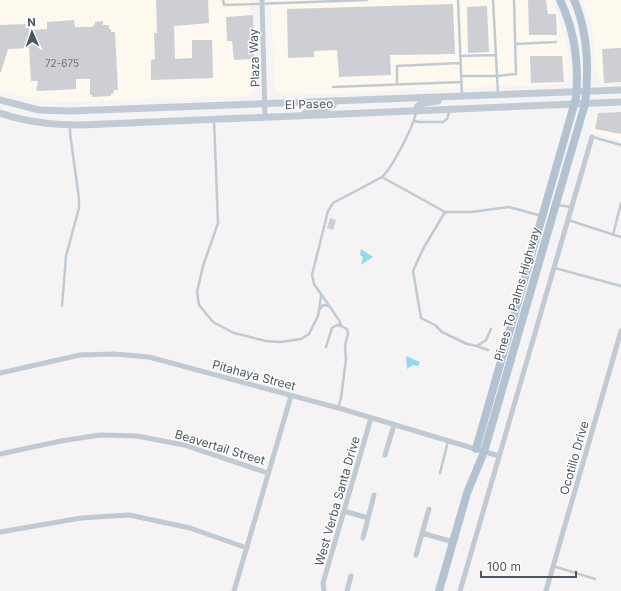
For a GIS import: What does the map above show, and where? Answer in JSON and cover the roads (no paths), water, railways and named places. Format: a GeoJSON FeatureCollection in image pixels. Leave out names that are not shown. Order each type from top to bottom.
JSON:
{"type":"FeatureCollection","features":[{"type":"Feature","properties":{"kind":"main road","name":"Pines To Palms Highway"},"geometry":{"type":"LineString","coordinates":[[476,449],[575,98],[578,71],[574,44],[569,23],[560,0]]}},
{"type":"Feature","properties":{"kind":"main road","name":"Pines To Palms Highway"},"geometry":{"type":"LineString","coordinates":[[439,591],[467,494],[484,452],[585,104],[587,81],[586,48],[582,26],[574,0]]}},
{"type":"Feature","properties":{"kind":"street","name":"Plaza Way"},"geometry":{"type":"LineString","coordinates":[[262,2],[266,116]]}},
{"type":"Feature","properties":{"kind":"street"},"geometry":{"type":"LineString","coordinates":[[575,98],[586,92],[621,90]]}},
{"type":"Feature","properties":{"kind":"street","name":"El Paseo"},"geometry":{"type":"LineString","coordinates":[[0,100],[39,110],[71,111],[498,95],[575,98],[585,104],[621,102]]}},
{"type":"Feature","properties":{"kind":"street"},"geometry":{"type":"LineString","coordinates":[[416,110],[417,106],[421,104],[453,99],[461,96],[466,103],[474,108]]}},
{"type":"Feature","properties":{"kind":"street","name":"El Paseo"},"geometry":{"type":"LineString","coordinates":[[0,113],[24,120],[70,125],[494,107],[513,102],[575,98]]}},
{"type":"Feature","properties":{"kind":"street"},"geometry":{"type":"LineString","coordinates":[[303,115],[307,111],[314,108],[330,108],[334,102]]}},
{"type":"Feature","properties":{"kind":"street"},"geometry":{"type":"LineString","coordinates":[[460,591],[592,137]]}},
{"type":"Feature","properties":{"kind":"street","name":"Ocotillo Drive"},"geometry":{"type":"LineString","coordinates":[[546,591],[621,331]]}},
{"type":"Feature","properties":{"kind":"street","name":"Pitahaya Street"},"geometry":{"type":"LineString","coordinates":[[0,373],[80,356],[114,354],[149,357],[338,408],[500,456]]}},
{"type":"Feature","properties":{"kind":"street"},"geometry":{"type":"LineString","coordinates":[[234,591],[291,396]]}},
{"type":"Feature","properties":{"kind":"street","name":"West Verba Santa Drive"},"geometry":{"type":"LineString","coordinates":[[324,591],[323,583],[372,418]]}},
{"type":"Feature","properties":{"kind":"street"},"geometry":{"type":"LineString","coordinates":[[385,455],[394,425]]}},
{"type":"Feature","properties":{"kind":"street","name":"Beavertail Street"},"geometry":{"type":"LineString","coordinates":[[0,454],[61,441],[100,435],[137,436],[184,445],[268,472]]}},
{"type":"Feature","properties":{"kind":"street"},"geometry":{"type":"LineString","coordinates":[[363,538],[374,495]]}},
{"type":"Feature","properties":{"kind":"street"},"geometry":{"type":"LineString","coordinates":[[416,555],[429,509]]}},
{"type":"Feature","properties":{"kind":"street"},"geometry":{"type":"LineString","coordinates":[[344,511],[368,518]]}},
{"type":"Feature","properties":{"kind":"street"},"geometry":{"type":"LineString","coordinates":[[0,532],[81,518],[129,516],[190,528],[247,548]]}},
{"type":"Feature","properties":{"kind":"street"},"geometry":{"type":"LineString","coordinates":[[422,533],[453,542]]}},
{"type":"Feature","properties":{"kind":"street"},"geometry":{"type":"LineString","coordinates":[[347,591],[351,576]]}},
{"type":"Feature","properties":{"kind":"lane"},"geometry":{"type":"LineString","coordinates":[[224,0],[224,5],[262,2],[365,0]]}},
{"type":"Feature","properties":{"kind":"lane"},"geometry":{"type":"LineString","coordinates":[[458,0],[462,82],[461,96]]}},
{"type":"Feature","properties":{"kind":"lane"},"geometry":{"type":"LineString","coordinates":[[493,0],[498,95]]}},
{"type":"Feature","properties":{"kind":"lane"},"geometry":{"type":"LineString","coordinates":[[461,76],[497,76],[516,74],[514,0]]}},
{"type":"Feature","properties":{"kind":"lane"},"geometry":{"type":"LineString","coordinates":[[516,44],[556,42]]}},
{"type":"Feature","properties":{"kind":"lane"},"geometry":{"type":"LineString","coordinates":[[460,56],[496,54]]}},
{"type":"Feature","properties":{"kind":"lane"},"geometry":{"type":"LineString","coordinates":[[397,84],[397,66],[460,63]]}},
{"type":"Feature","properties":{"kind":"lane"},"geometry":{"type":"LineString","coordinates":[[333,87],[462,82]]}},
{"type":"Feature","properties":{"kind":"lane"},"geometry":{"type":"LineString","coordinates":[[414,121],[443,122],[446,119],[450,109]]}},
{"type":"Feature","properties":{"kind":"lane"},"geometry":{"type":"LineString","coordinates":[[341,326],[340,322],[314,284],[312,275],[329,208],[336,202],[382,177],[386,173],[414,121],[416,110]]}},
{"type":"Feature","properties":{"kind":"lane"},"geometry":{"type":"LineString","coordinates":[[214,120],[218,223],[203,266],[197,292],[199,305],[213,322],[234,333],[266,341],[280,342],[305,337],[309,334],[323,305],[330,307]]}},
{"type":"Feature","properties":{"kind":"lane"},"geometry":{"type":"LineString","coordinates":[[62,306],[66,256],[79,208],[70,125]]}},
{"type":"Feature","properties":{"kind":"lane"},"geometry":{"type":"LineString","coordinates":[[592,137],[621,145]]}},
{"type":"Feature","properties":{"kind":"lane"},"geometry":{"type":"LineString","coordinates":[[382,177],[445,212],[470,212],[509,208],[552,219]]}},
{"type":"Feature","properties":{"kind":"lane"},"geometry":{"type":"LineString","coordinates":[[613,234],[621,203]]}},
{"type":"Feature","properties":{"kind":"lane"},"geometry":{"type":"LineString","coordinates":[[556,204],[572,207]]}},
{"type":"Feature","properties":{"kind":"lane"},"geometry":{"type":"LineString","coordinates":[[445,212],[423,249],[413,270],[422,320],[435,325],[442,332],[467,344],[488,350]]}},
{"type":"Feature","properties":{"kind":"lane"},"geometry":{"type":"LineString","coordinates":[[568,220],[621,237]]}},
{"type":"Feature","properties":{"kind":"lane"},"geometry":{"type":"LineString","coordinates":[[554,268],[621,286]]}},
{"type":"Feature","properties":{"kind":"lane"},"geometry":{"type":"LineString","coordinates":[[320,310],[321,294]]}},
{"type":"Feature","properties":{"kind":"lane"},"geometry":{"type":"LineString","coordinates":[[326,347],[332,328],[337,325],[347,329],[348,333],[345,346],[346,359],[342,398],[338,408]]}},
{"type":"Feature","properties":{"kind":"lane"},"geometry":{"type":"LineString","coordinates":[[477,346],[486,340],[491,329]]}},
{"type":"Feature","properties":{"kind":"lane"},"geometry":{"type":"LineString","coordinates":[[440,473],[448,441]]}},
{"type":"Feature","properties":{"kind":"lane"},"geometry":{"type":"LineString","coordinates":[[553,566],[595,579]]}},
{"type":"Feature","properties":{"kind":"water"},"geometry":{"type":"Polygon","coordinates":[[[361,249],[373,257],[361,265],[363,257],[360,255],[361,249]]]}},
{"type":"Feature","properties":{"kind":"water"},"geometry":{"type":"Polygon","coordinates":[[[406,356],[420,362],[418,366],[413,365],[407,369],[406,356]]]}}]}
